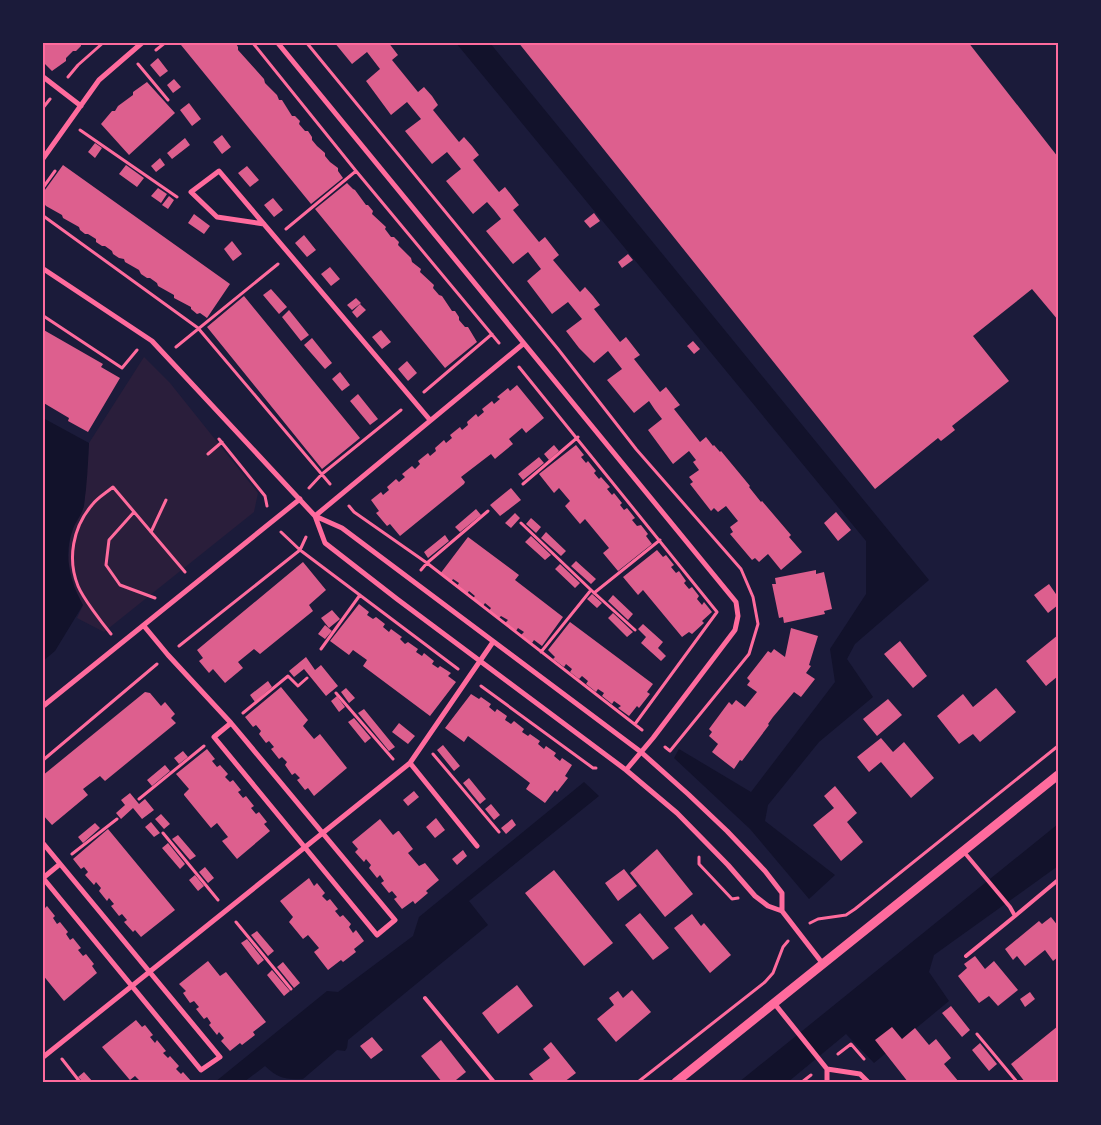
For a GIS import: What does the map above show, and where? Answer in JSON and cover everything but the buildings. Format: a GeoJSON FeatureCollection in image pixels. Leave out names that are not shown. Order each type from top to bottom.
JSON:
{"type":"FeatureCollection","features":[{"type":"Feature","properties":{"kind":"street"},"geometry":{"type":"LineString","coordinates":[[42,160],[99,80],[143,42]]}},
{"type":"Feature","properties":{"kind":"street"},"geometry":{"type":"LineString","coordinates":[[278,42],[523,344],[592,425],[736,602],[738,616],[735,630],[653,738],[626,770]]}},
{"type":"Feature","properties":{"kind":"street"},"geometry":{"type":"LineString","coordinates":[[42,76],[81,106]]}},
{"type":"Feature","properties":{"kind":"street"},"geometry":{"type":"LineString","coordinates":[[264,224],[217,217],[190,192],[219,170],[430,420]]}},
{"type":"Feature","properties":{"kind":"street"},"geometry":{"type":"LineString","coordinates":[[42,268],[146,337],[236,430],[315,516],[325,543],[626,770],[677,813],[701,836],[756,896],[768,906],[782,911],[823,964]]}},
{"type":"Feature","properties":{"kind":"street"},"geometry":{"type":"LineString","coordinates":[[315,516],[523,344]]}},
{"type":"Feature","properties":{"kind":"street"},"geometry":{"type":"LineString","coordinates":[[42,707],[300,499]]}},
{"type":"Feature","properties":{"kind":"street"},"geometry":{"type":"LineString","coordinates":[[315,516],[342,528],[529,670],[641,752],[720,824],[765,871],[782,893],[782,911]]}},
{"type":"Feature","properties":{"kind":"street"},"geometry":{"type":"LineString","coordinates":[[144,626],[231,724],[395,920],[377,935],[214,737],[231,724]]}},
{"type":"Feature","properties":{"kind":"street"},"geometry":{"type":"LineString","coordinates":[[42,1058],[410,763],[493,642]]}},
{"type":"Feature","properties":{"kind":"street"},"geometry":{"type":"LineString","coordinates":[[410,763],[477,846]]}},
{"type":"Feature","properties":{"kind":"street"},"geometry":{"type":"LineString","coordinates":[[676,1082],[1058,775]]}},
{"type":"Feature","properties":{"kind":"street"},"geometry":{"type":"LineString","coordinates":[[42,842],[220,1057],[201,1070],[43,878],[60,864]]}},
{"type":"Feature","properties":{"kind":"street"},"geometry":{"type":"LineString","coordinates":[[774,1003],[826,1067],[826,1082]]}},
{"type":"Feature","properties":{"kind":"street"},"geometry":{"type":"LineString","coordinates":[[826,1067],[860,1074],[868,1082]]}},
{"type":"Feature","properties":{"kind":"lane"},"geometry":{"type":"LineString","coordinates":[[964,852],[1010,907],[1015,916]]}},
{"type":"Feature","properties":{"kind":"lane"},"geometry":{"type":"LineString","coordinates":[[966,956],[1058,880]]}},
{"type":"Feature","properties":{"kind":"lane"},"geometry":{"type":"LineString","coordinates":[[425,998],[494,1082]]}},
{"type":"Feature","properties":{"kind":"path"},"geometry":{"type":"LineString","coordinates":[[42,110],[78,65],[104,42]]}},
{"type":"Feature","properties":{"kind":"path"},"geometry":{"type":"LineString","coordinates":[[152,53],[166,42]]}},
{"type":"Feature","properties":{"kind":"path"},"geometry":{"type":"LineString","coordinates":[[252,42],[356,171],[577,437],[717,612],[635,724]]}},
{"type":"Feature","properties":{"kind":"path"},"geometry":{"type":"LineString","coordinates":[[130,54],[168,100]]}},
{"type":"Feature","properties":{"kind":"path"},"geometry":{"type":"LineString","coordinates":[[132,70],[145,58]]}},
{"type":"Feature","properties":{"kind":"path"},"geometry":{"type":"LineString","coordinates":[[69,122],[179,198],[190,192]]}},
{"type":"Feature","properties":{"kind":"path"},"geometry":{"type":"LineString","coordinates":[[82,131],[87,124]]}},
{"type":"Feature","properties":{"kind":"path"},"geometry":{"type":"LineString","coordinates":[[276,237],[373,158]]}},
{"type":"Feature","properties":{"kind":"path"},"geometry":{"type":"LineString","coordinates":[[42,188],[59,164]]}},
{"type":"Feature","properties":{"kind":"path"},"geometry":{"type":"LineString","coordinates":[[42,215],[198,328],[354,512],[427,563],[653,738]]}},
{"type":"Feature","properties":{"kind":"path"},"geometry":{"type":"LineString","coordinates":[[165,355],[290,254]]}},
{"type":"Feature","properties":{"kind":"path"},"geometry":{"type":"LineString","coordinates":[[42,315],[122,368],[146,337]]}},
{"type":"Feature","properties":{"kind":"path"},"geometry":{"type":"LineString","coordinates":[[300,499],[322,474],[492,334]]}},
{"type":"Feature","properties":{"kind":"path"},"geometry":{"type":"LineString","coordinates":[[523,484],[592,425]]}},
{"type":"Feature","properties":{"kind":"path"},"geometry":{"type":"LineString","coordinates":[[208,454],[236,430]]}},
{"type":"Feature","properties":{"kind":"path"},"geometry":{"type":"LineString","coordinates":[[120,645],[78,586],[72,562],[74,536],[92,504],[113,487],[195,584]]}},
{"type":"Feature","properties":{"kind":"path"},"geometry":{"type":"LineString","coordinates":[[151,532],[166,500]]}},
{"type":"Feature","properties":{"kind":"path"},"geometry":{"type":"LineString","coordinates":[[412,581],[427,563],[488,511]]}},
{"type":"Feature","properties":{"kind":"path"},"geometry":{"type":"LineString","coordinates":[[134,512],[109,540],[106,565],[120,585],[171,604]]}},
{"type":"Feature","properties":{"kind":"path"},"geometry":{"type":"LineString","coordinates":[[42,761],[168,655],[300,550],[315,516]]}},
{"type":"Feature","properties":{"kind":"path"},"geometry":{"type":"LineString","coordinates":[[521,523],[590,590],[635,630]]}},
{"type":"Feature","properties":{"kind":"path"},"geometry":{"type":"LineString","coordinates":[[594,593],[675,528]]}},
{"type":"Feature","properties":{"kind":"path"},"geometry":{"type":"LineString","coordinates":[[321,649],[372,579]]}},
{"type":"Feature","properties":{"kind":"path"},"geometry":{"type":"LineString","coordinates":[[529,670],[541,651],[590,590]]}},
{"type":"Feature","properties":{"kind":"path"},"geometry":{"type":"LineString","coordinates":[[231,724],[288,676],[298,686],[306,678]]}},
{"type":"Feature","properties":{"kind":"path"},"geometry":{"type":"LineString","coordinates":[[336,693],[402,770]]}},
{"type":"Feature","properties":{"kind":"path"},"geometry":{"type":"LineString","coordinates":[[139,800],[214,737]]}},
{"type":"Feature","properties":{"kind":"path"},"geometry":{"type":"LineString","coordinates":[[424,743],[499,832]]}},
{"type":"Feature","properties":{"kind":"path"},"geometry":{"type":"LineString","coordinates":[[638,1082],[765,982],[777,965],[784,944],[814,920],[846,915],[856,909],[1058,746]]}},
{"type":"Feature","properties":{"kind":"path"},"geometry":{"type":"LineString","coordinates":[[60,864],[117,819]]}},
{"type":"Feature","properties":{"kind":"path"},"geometry":{"type":"LineString","coordinates":[[977,1034],[1017,1082]]}},
{"type":"Feature","properties":{"kind":"shaded area"},"geometry":{"type":"Polygon","coordinates":[[[456,43],[490,43],[929,580],[855,644],[847,659],[873,697],[819,742],[768,805],[765,821],[835,875],[809,899],[750,829],[674,758],[679,749],[751,792],[835,682],[830,649],[866,594],[866,541],[456,43]]]}},
{"type":"Feature","properties":{"kind":"shaded area"},"geometry":{"type":"Polygon","coordinates":[[[144,357],[170,383],[258,493],[254,512],[104,632],[77,618],[83,605],[74,588],[68,561],[70,537],[76,519],[84,507],[89,443],[144,357]]]}},
{"type":"Feature","properties":{"kind":"shaded area"},"geometry":{"type":"Polygon","coordinates":[[[43,418],[89,443],[84,505],[73,529],[68,558],[71,578],[83,605],[55,651],[43,661],[43,418]]]}},
{"type":"Feature","properties":{"kind":"shaded area"},"geometry":{"type":"Polygon","coordinates":[[[584,782],[599,796],[469,901],[488,925],[348,1040],[345,1051],[337,1050],[303,1079],[282,1077],[265,1066],[244,1082],[215,1082],[327,991],[338,992],[413,936],[419,917],[584,782]]]}},
{"type":"Feature","properties":{"kind":"shaded area"},"geometry":{"type":"Polygon","coordinates":[[[1058,824],[1058,866],[934,955],[929,972],[949,1001],[874,1063],[846,1034],[788,1082],[739,1082],[1058,824]]]}}]}
